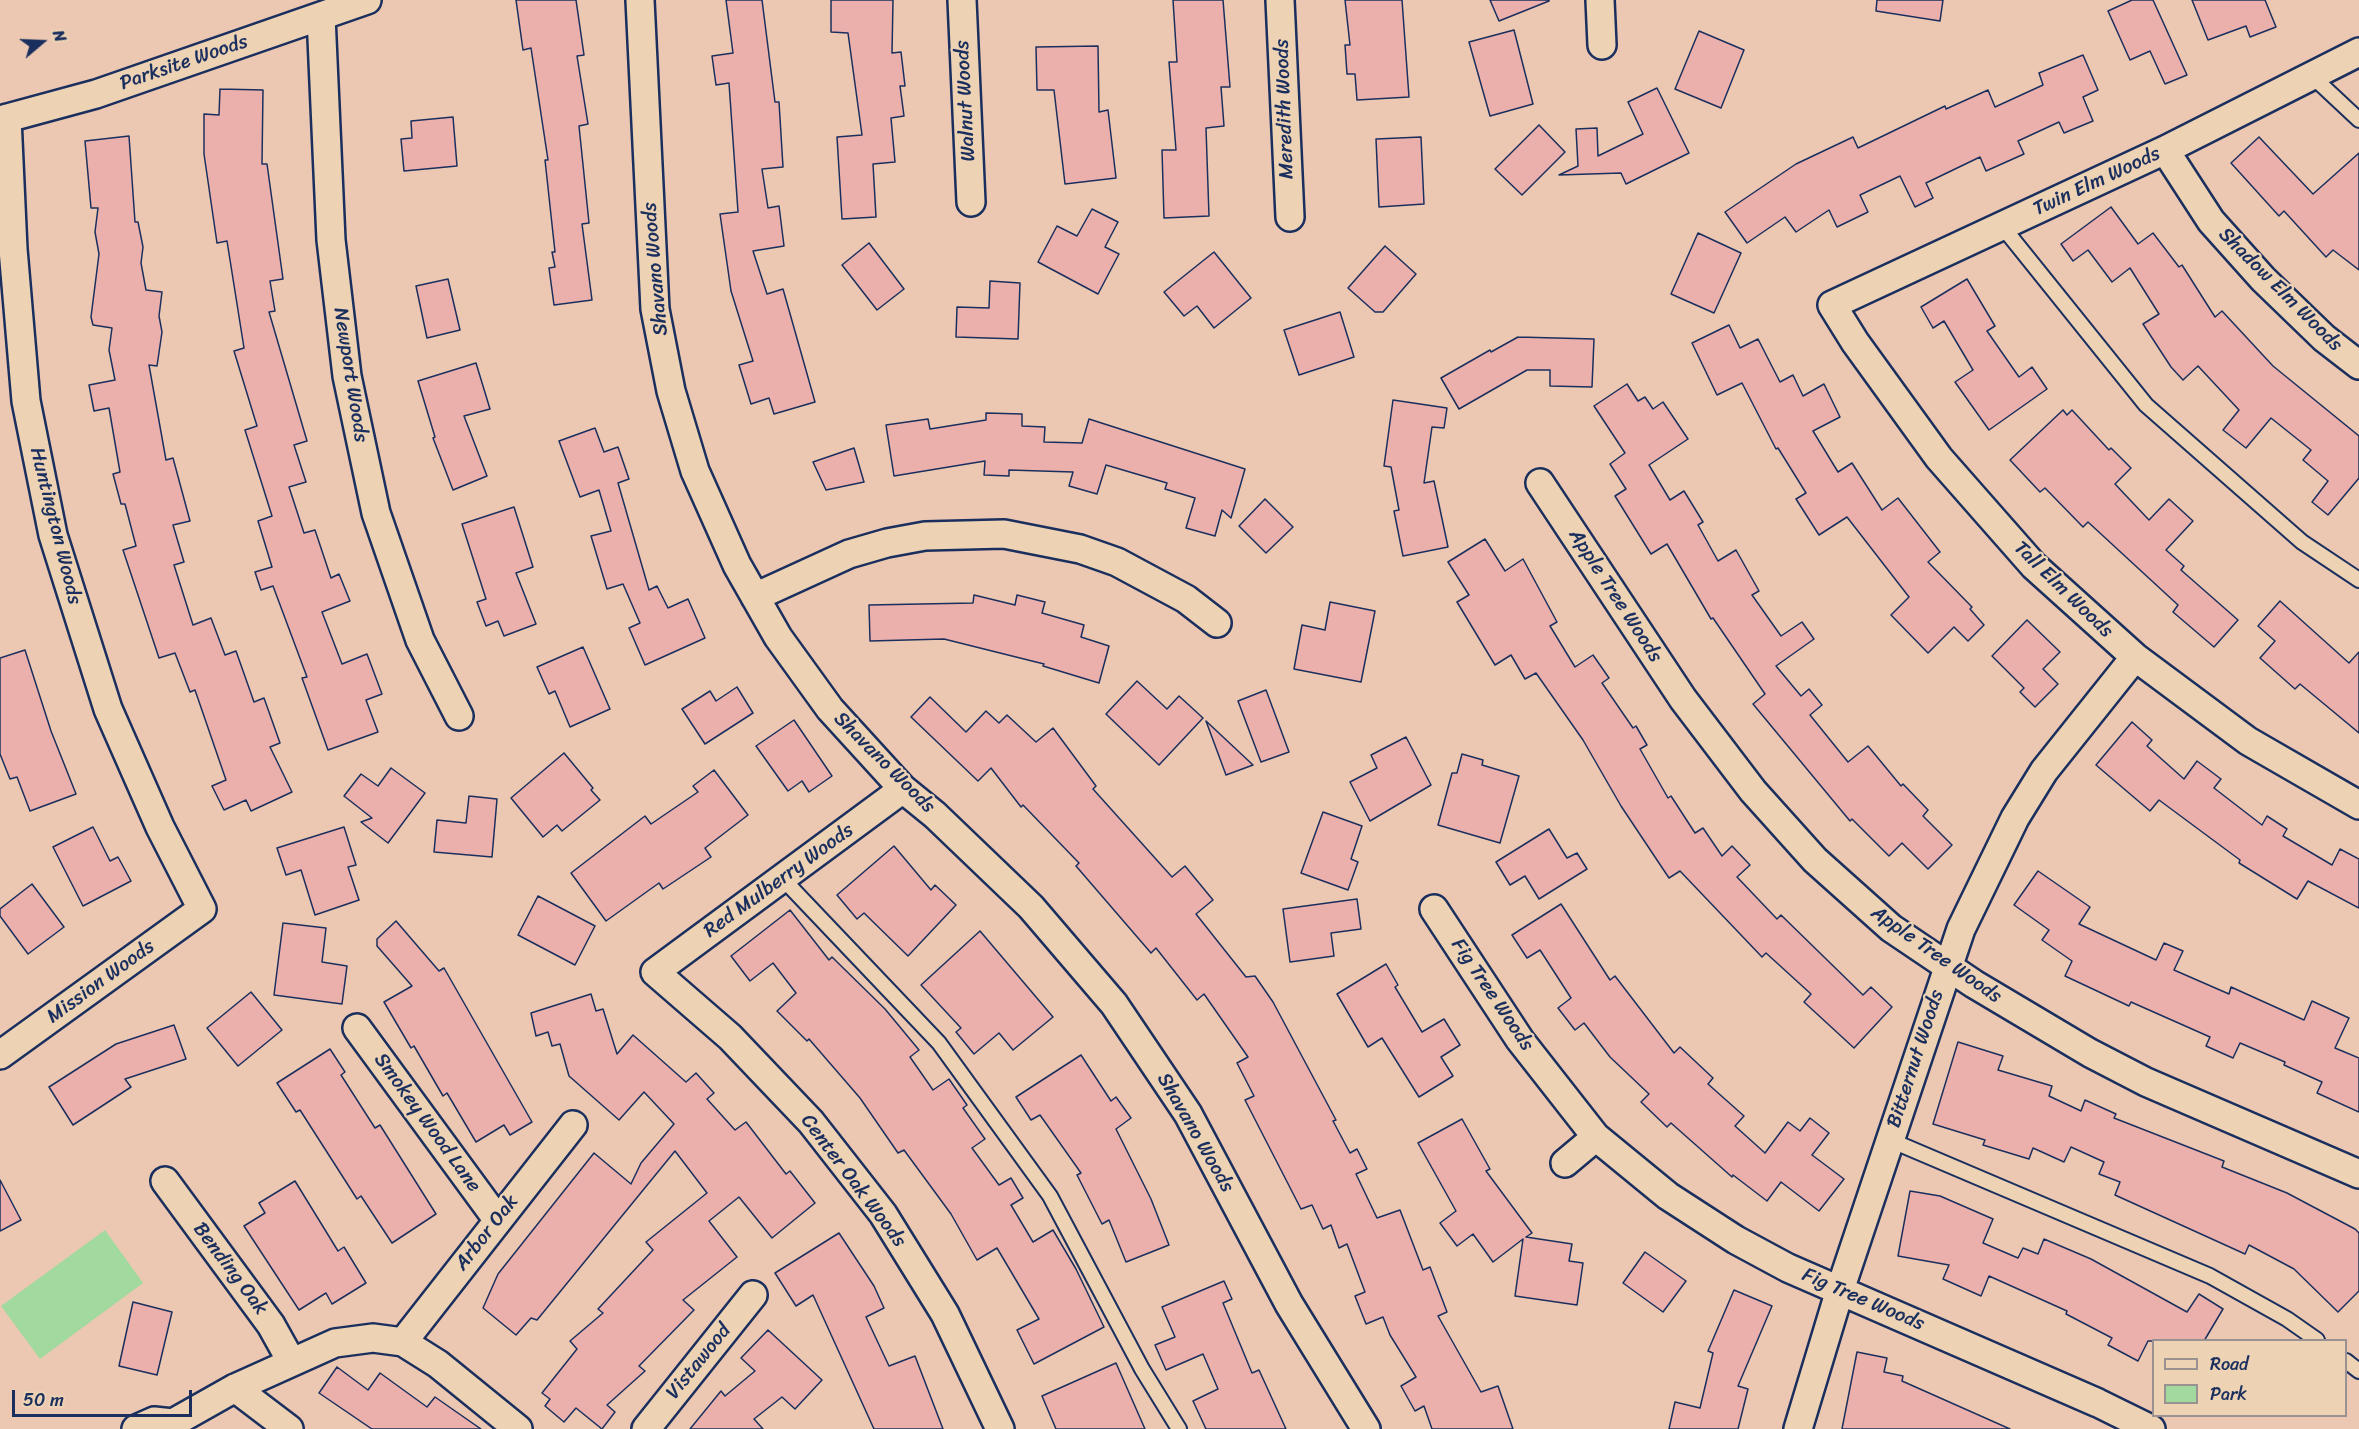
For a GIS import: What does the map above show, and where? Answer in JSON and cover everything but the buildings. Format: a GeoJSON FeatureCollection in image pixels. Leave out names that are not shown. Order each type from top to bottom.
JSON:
{"type":"FeatureCollection","features":[{"type":"Feature","properties":{"kind":"street","name":"Parksite Woods"},"geometry":{"type":"LineString","coordinates":[[4,119],[96,94],[367,0]]}},
{"type":"Feature","properties":{"kind":"street","name":"Shavano Woods"},"geometry":{"type":"LineString","coordinates":[[640,0],[657,320],[671,391],[695,471],[724,539],[778,637],[830,710],[903,789],[935,815],[1031,907],[1114,1004],[1188,1114],[1289,1304],[1366,1429]]}},
{"type":"Feature","properties":{"kind":"street","name":"Walnut Woods"},"geometry":{"type":"LineString","coordinates":[[962,0],[971,202]]}},
{"type":"Feature","properties":{"kind":"street","name":"Meredith Woods"},"geometry":{"type":"LineString","coordinates":[[1280,0],[1290,217]]}},
{"type":"Feature","properties":{"kind":"street"},"geometry":{"type":"LineString","coordinates":[[1600,0],[1602,45]]}},
{"type":"Feature","properties":{"kind":"street","name":"Newport Woods"},"geometry":{"type":"LineString","coordinates":[[321,16],[331,240],[347,376],[375,513],[420,640],[459,716]]}},
{"type":"Feature","properties":{"kind":"street","name":"Twin Elm Woods"},"geometry":{"type":"LineString","coordinates":[[1832,305],[2165,150],[2359,52]]}},
{"type":"Feature","properties":{"kind":"street","name":"Huntington Woods"},"geometry":{"type":"LineString","coordinates":[[4,119],[26,401],[53,535],[108,709],[160,827],[202,909]]}},
{"type":"Feature","properties":{"kind":"street","name":"Shadow Elm Woods"},"geometry":{"type":"LineString","coordinates":[[2165,150],[2211,221],[2263,279],[2324,338],[2359,366]]}},
{"type":"Feature","properties":{"kind":"street","name":"Tall Elm Woods"},"geometry":{"type":"LineString","coordinates":[[1832,305],[1855,342],[1938,458],[2034,566],[2134,657],[2248,741],[2359,805]]}},
{"type":"Feature","properties":{"kind":"street","name":"Apple Tree Woods"},"geometry":{"type":"LineString","coordinates":[[1540,483],[1683,699],[1752,790],[1824,868],[1891,928],[2033,1020],[2146,1082],[2359,1174]]}},
{"type":"Feature","properties":{"kind":"street"},"geometry":{"type":"LineString","coordinates":[[755,597],[849,554],[887,543],[965,533],[1004,534],[1080,549],[1117,562],[1186,599],[1217,623]]}},
{"type":"Feature","properties":{"kind":"street","name":"Bitternut Woods"},"geometry":{"type":"LineString","coordinates":[[1798,1429],[1840,1290],[1947,964],[1961,929],[2015,818],[2044,771],[2134,657]]}},
{"type":"Feature","properties":{"kind":"street","name":"Red Mulberry Woods"},"geometry":{"type":"LineString","coordinates":[[655,972],[903,789]]}},
{"type":"Feature","properties":{"kind":"street","name":"Mission Woods"},"geometry":{"type":"LineString","coordinates":[[0,1055],[202,909]]}},
{"type":"Feature","properties":{"kind":"street","name":"Fig Tree Woods"},"geometry":{"type":"LineString","coordinates":[[1434,909],[1520,1040],[1596,1137],[1668,1196],[1736,1240],[1788,1268],[2098,1403],[2151,1429]]}},
{"type":"Feature","properties":{"kind":"street","name":"Center Oak Woods"},"geometry":{"type":"LineString","coordinates":[[655,972],[730,1037],[811,1122],[883,1214],[945,1314],[1000,1429]]}},
{"type":"Feature","properties":{"kind":"street","name":"Smokey Wood Lane"},"geometry":{"type":"LineString","coordinates":[[357,1028],[497,1219]]}},
{"type":"Feature","properties":{"kind":"street","name":"Arbor Oak"},"geometry":{"type":"LineString","coordinates":[[403,1342],[497,1219],[573,1125]]}},
{"type":"Feature","properties":{"kind":"street"},"geometry":{"type":"LineString","coordinates":[[1565,1163],[1596,1137]]}},
{"type":"Feature","properties":{"kind":"street","name":"Bending Oak"},"geometry":{"type":"LineString","coordinates":[[165,1181],[272,1325],[291,1361]]}},
{"type":"Feature","properties":{"kind":"street","name":"Vistawood"},"geometry":{"type":"LineString","coordinates":[[646,1429],[753,1295]]}},
{"type":"Feature","properties":{"kind":"street"},"geometry":{"type":"LineString","coordinates":[[136,1429],[154,1421],[172,1426],[236,1388],[291,1361],[335,1343],[373,1338],[403,1342],[438,1364],[518,1429]]}},
{"type":"Feature","properties":{"kind":"street"},"geometry":{"type":"LineString","coordinates":[[236,1388],[289,1429]]}},
{"type":"Feature","properties":{"kind":"lane"},"geometry":{"type":"LineString","coordinates":[[2312,76],[2359,120]]}},
{"type":"Feature","properties":{"kind":"lane"},"geometry":{"type":"LineString","coordinates":[[2002,226],[2146,405],[2302,542],[2359,580]]}},
{"type":"Feature","properties":{"kind":"lane"},"geometry":{"type":"LineString","coordinates":[[782,878],[939,1043],[1043,1187],[1142,1369],[1179,1429]]}},
{"type":"Feature","properties":{"kind":"lane"},"geometry":{"type":"LineString","coordinates":[[1890,1140],[2210,1276],[2288,1319],[2314,1339]]}},
{"type":"Feature","properties":{"kind":"lane"},"geometry":{"type":"LineString","coordinates":[[2347,1362],[2359,1371]]}},
{"type":"Feature","properties":{"kind":"green space"},"geometry":{"type":"Polygon","coordinates":[[[105,1230],[143,1283],[40,1359],[1,1306],[105,1230]]]}}]}
